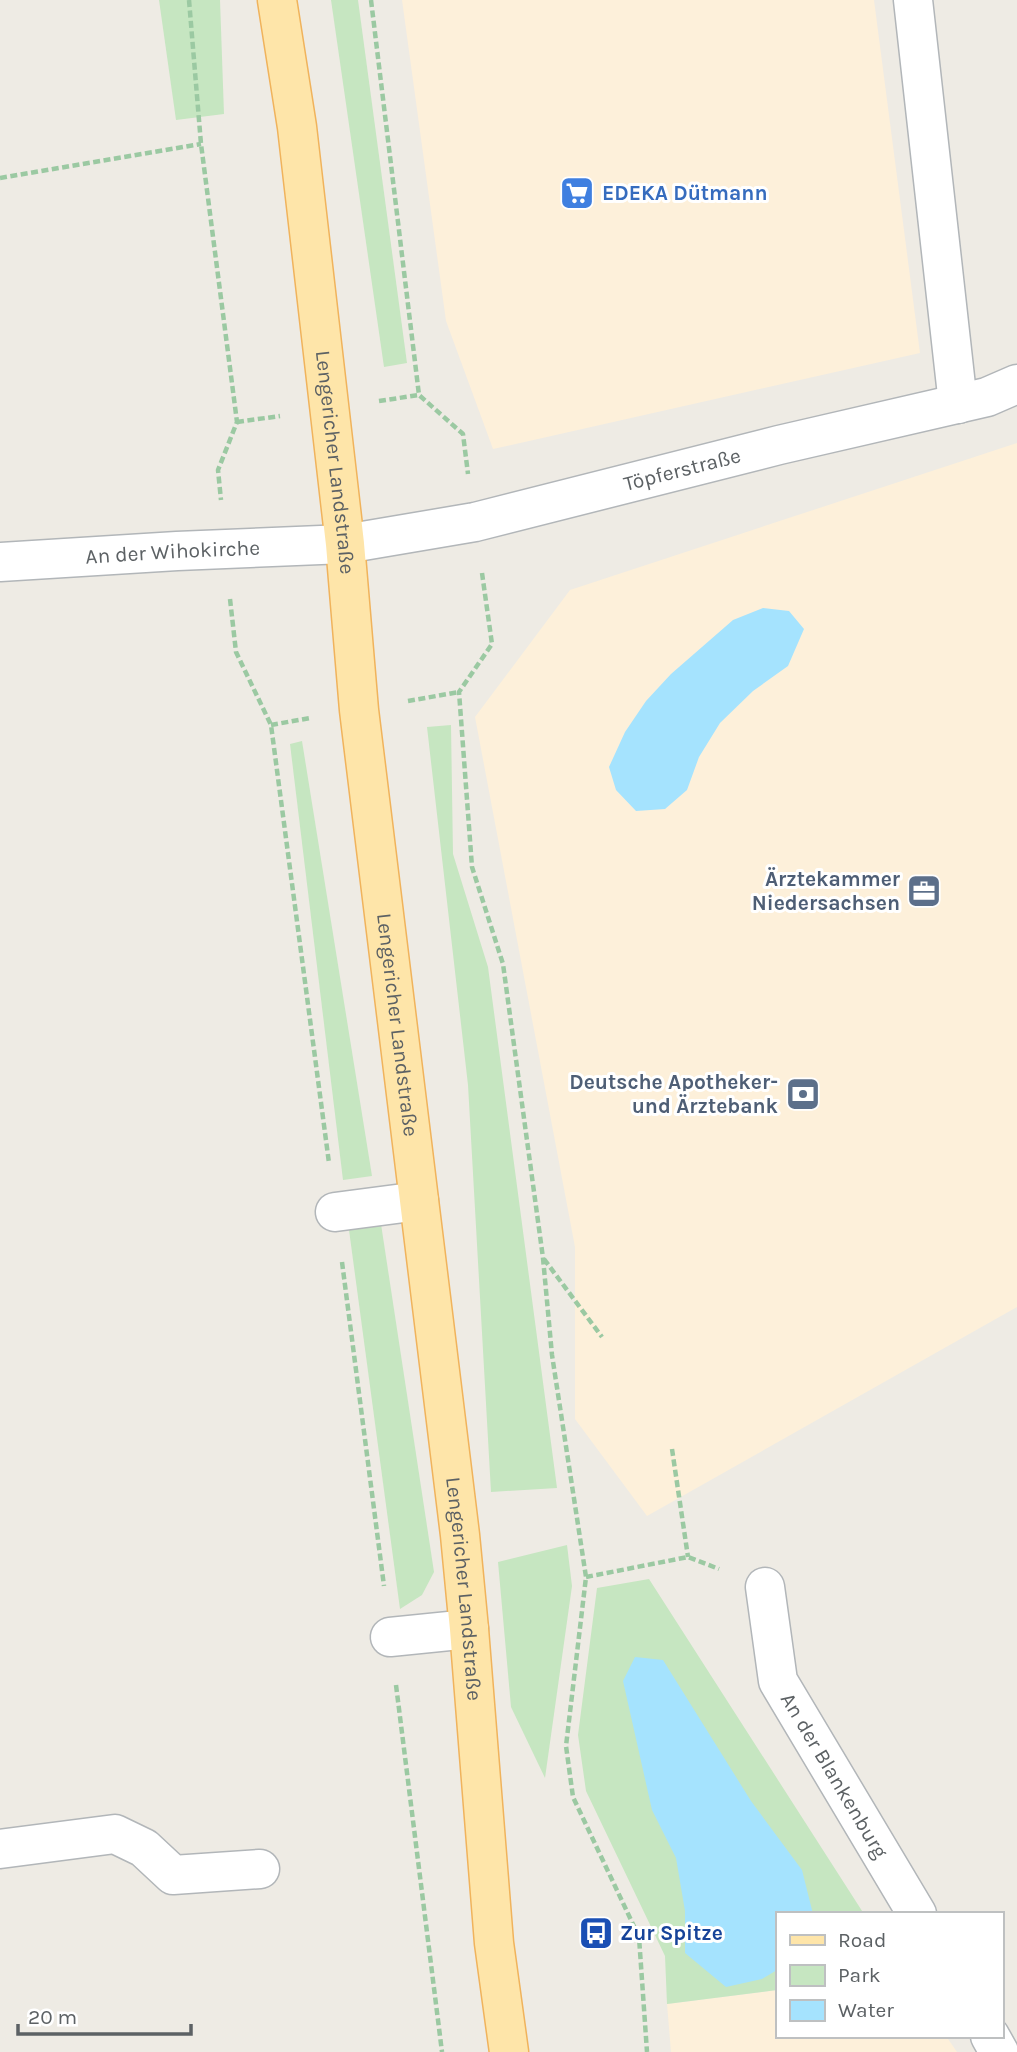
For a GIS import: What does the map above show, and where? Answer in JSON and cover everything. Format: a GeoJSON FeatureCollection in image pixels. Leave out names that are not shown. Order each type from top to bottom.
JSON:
{"type":"FeatureCollection","features":[{"type":"Feature","properties":{"kind":"main road","name":"Lengericher Landstraße"},"geometry":{"type":"LineString","coordinates":[[277,0],[297,127],[345,544],[359,710],[458,1521],[494,1942],[509,2052]]}},
{"type":"Feature","properties":{"kind":"street"},"geometry":{"type":"LineString","coordinates":[[912,0],[958,404]]}},
{"type":"Feature","properties":{"kind":"street","name":"Töpferstraße"},"geometry":{"type":"LineString","coordinates":[[345,544],[475,522],[779,445],[988,397],[1017,384]]}},
{"type":"Feature","properties":{"kind":"street","name":"An der Wihokirche"},"geometry":{"type":"LineString","coordinates":[[0,562],[345,544]]}},
{"type":"Feature","properties":{"kind":"street"},"geometry":{"type":"LineString","coordinates":[[335,1212],[419,1201]]}},
{"type":"Feature","properties":{"kind":"street","name":"An der Blankenburg"},"geometry":{"type":"LineString","coordinates":[[765,1587],[778,1681],[916,1912]]}},
{"type":"Feature","properties":{"kind":"street"},"geometry":{"type":"LineString","coordinates":[[390,1637],[469,1629]]}},
{"type":"Feature","properties":{"kind":"street"},"geometry":{"type":"LineString","coordinates":[[0,1849],[115,1834],[145,1848],[173,1875],[260,1869]]}},
{"type":"Feature","properties":{"kind":"path"},"geometry":{"type":"LineString","coordinates":[[188,0],[201,144],[237,422],[218,470]]}},
{"type":"Feature","properties":{"kind":"path"},"geometry":{"type":"LineString","coordinates":[[372,0],[419,395],[463,434]]}},
{"type":"Feature","properties":{"kind":"path"},"geometry":{"type":"LineString","coordinates":[[0,178],[201,144]]}},
{"type":"Feature","properties":{"kind":"path"},"geometry":{"type":"LineString","coordinates":[[492,644],[459,692],[472,867],[503,964],[543,1258],[552,1355],[586,1577],[566,1746],[573,1797],[639,1937],[647,2052]]}},
{"type":"Feature","properties":{"kind":"path"},"geometry":{"type":"LineString","coordinates":[[236,652],[271,725],[442,2052]]}},
{"type":"Feature","properties":{"kind":"path"},"geometry":{"type":"LineString","coordinates":[[543,1258],[602,1337]]}},
{"type":"Feature","properties":{"kind":"path"},"geometry":{"type":"LineString","coordinates":[[672,1449],[688,1557]]}},
{"type":"Feature","properties":{"kind":"path"},"geometry":{"type":"LineString","coordinates":[[586,1577],[688,1557],[765,1587]]}},
{"type":"Feature","properties":{"kind":"shaded area"},"geometry":{"type":"Polygon","coordinates":[[[402,0],[874,0],[920,353],[493,449],[446,321],[402,0]]]}},
{"type":"Feature","properties":{"kind":"shaded area"},"geometry":{"type":"Polygon","coordinates":[[[1017,443],[1017,1307],[647,1516],[575,1419],[575,1247],[475,717],[570,590],[1017,443]]]}},
{"type":"Feature","properties":{"kind":"shaded area"},"geometry":{"type":"Polygon","coordinates":[[[776,1990],[776,2038],[947,2038],[957,2052],[671,2052],[667,2004],[776,1990]]]}},
{"type":"Feature","properties":{"kind":"green space"},"geometry":{"type":"Polygon","coordinates":[[[159,0],[220,0],[224,114],[176,120],[159,0]]]}},
{"type":"Feature","properties":{"kind":"green space"},"geometry":{"type":"Polygon","coordinates":[[[331,0],[358,0],[407,363],[384,367],[331,0]]]}},
{"type":"Feature","properties":{"kind":"green space"},"geometry":{"type":"Polygon","coordinates":[[[451,725],[453,854],[488,967],[557,1488],[491,1492],[468,1085],[427,727],[451,725]]]}},
{"type":"Feature","properties":{"kind":"green space"},"geometry":{"type":"Polygon","coordinates":[[[302,741],[372,1176],[343,1180],[290,744],[302,741]]]}},
{"type":"Feature","properties":{"kind":"green space"},"geometry":{"type":"Polygon","coordinates":[[[381,1224],[434,1572],[422,1595],[400,1609],[349,1230],[381,1224]]]}},
{"type":"Feature","properties":{"kind":"green space"},"geometry":{"type":"Polygon","coordinates":[[[567,1545],[572,1586],[545,1778],[511,1707],[498,1562],[567,1545]]]}},
{"type":"Feature","properties":{"kind":"green space"},"geometry":{"type":"Polygon","coordinates":[[[649,1579],[863,1912],[776,1912],[776,1990],[667,2004],[665,1956],[586,1791],[578,1735],[597,1588],[649,1579]]]}},
{"type":"Feature","properties":{"kind":"water"},"geometry":{"type":"Polygon","coordinates":[[[763,608],[789,611],[804,629],[788,666],[753,691],[720,723],[699,757],[687,790],[665,809],[636,811],[616,790],[609,767],[625,732],[646,701],[671,674],[733,620],[763,608]]]}},
{"type":"Feature","properties":{"kind":"water"},"geometry":{"type":"Polygon","coordinates":[[[635,1657],[663,1660],[751,1801],[802,1870],[812,1912],[776,1912],[776,1971],[762,1979],[726,1987],[685,1953],[685,1911],[676,1858],[652,1810],[623,1681],[635,1657]]]}},
{"type":"Feature","properties":{"kind":"place","name":"EDEKA Dütmann"},"geometry":{"type":"Point","coordinates":[577,193]}},
{"type":"Feature","properties":{"kind":"place","name":"Ärztekammer Niedersachsen"},"geometry":{"type":"Point","coordinates":[924,891]}},
{"type":"Feature","properties":{"kind":"place","name":"Deutsche Apotheker- und Ärztebank"},"geometry":{"type":"Point","coordinates":[803,1094]}},
{"type":"Feature","properties":{"kind":"place","name":"Zur Spitze"},"geometry":{"type":"Point","coordinates":[596,1933]}}]}
